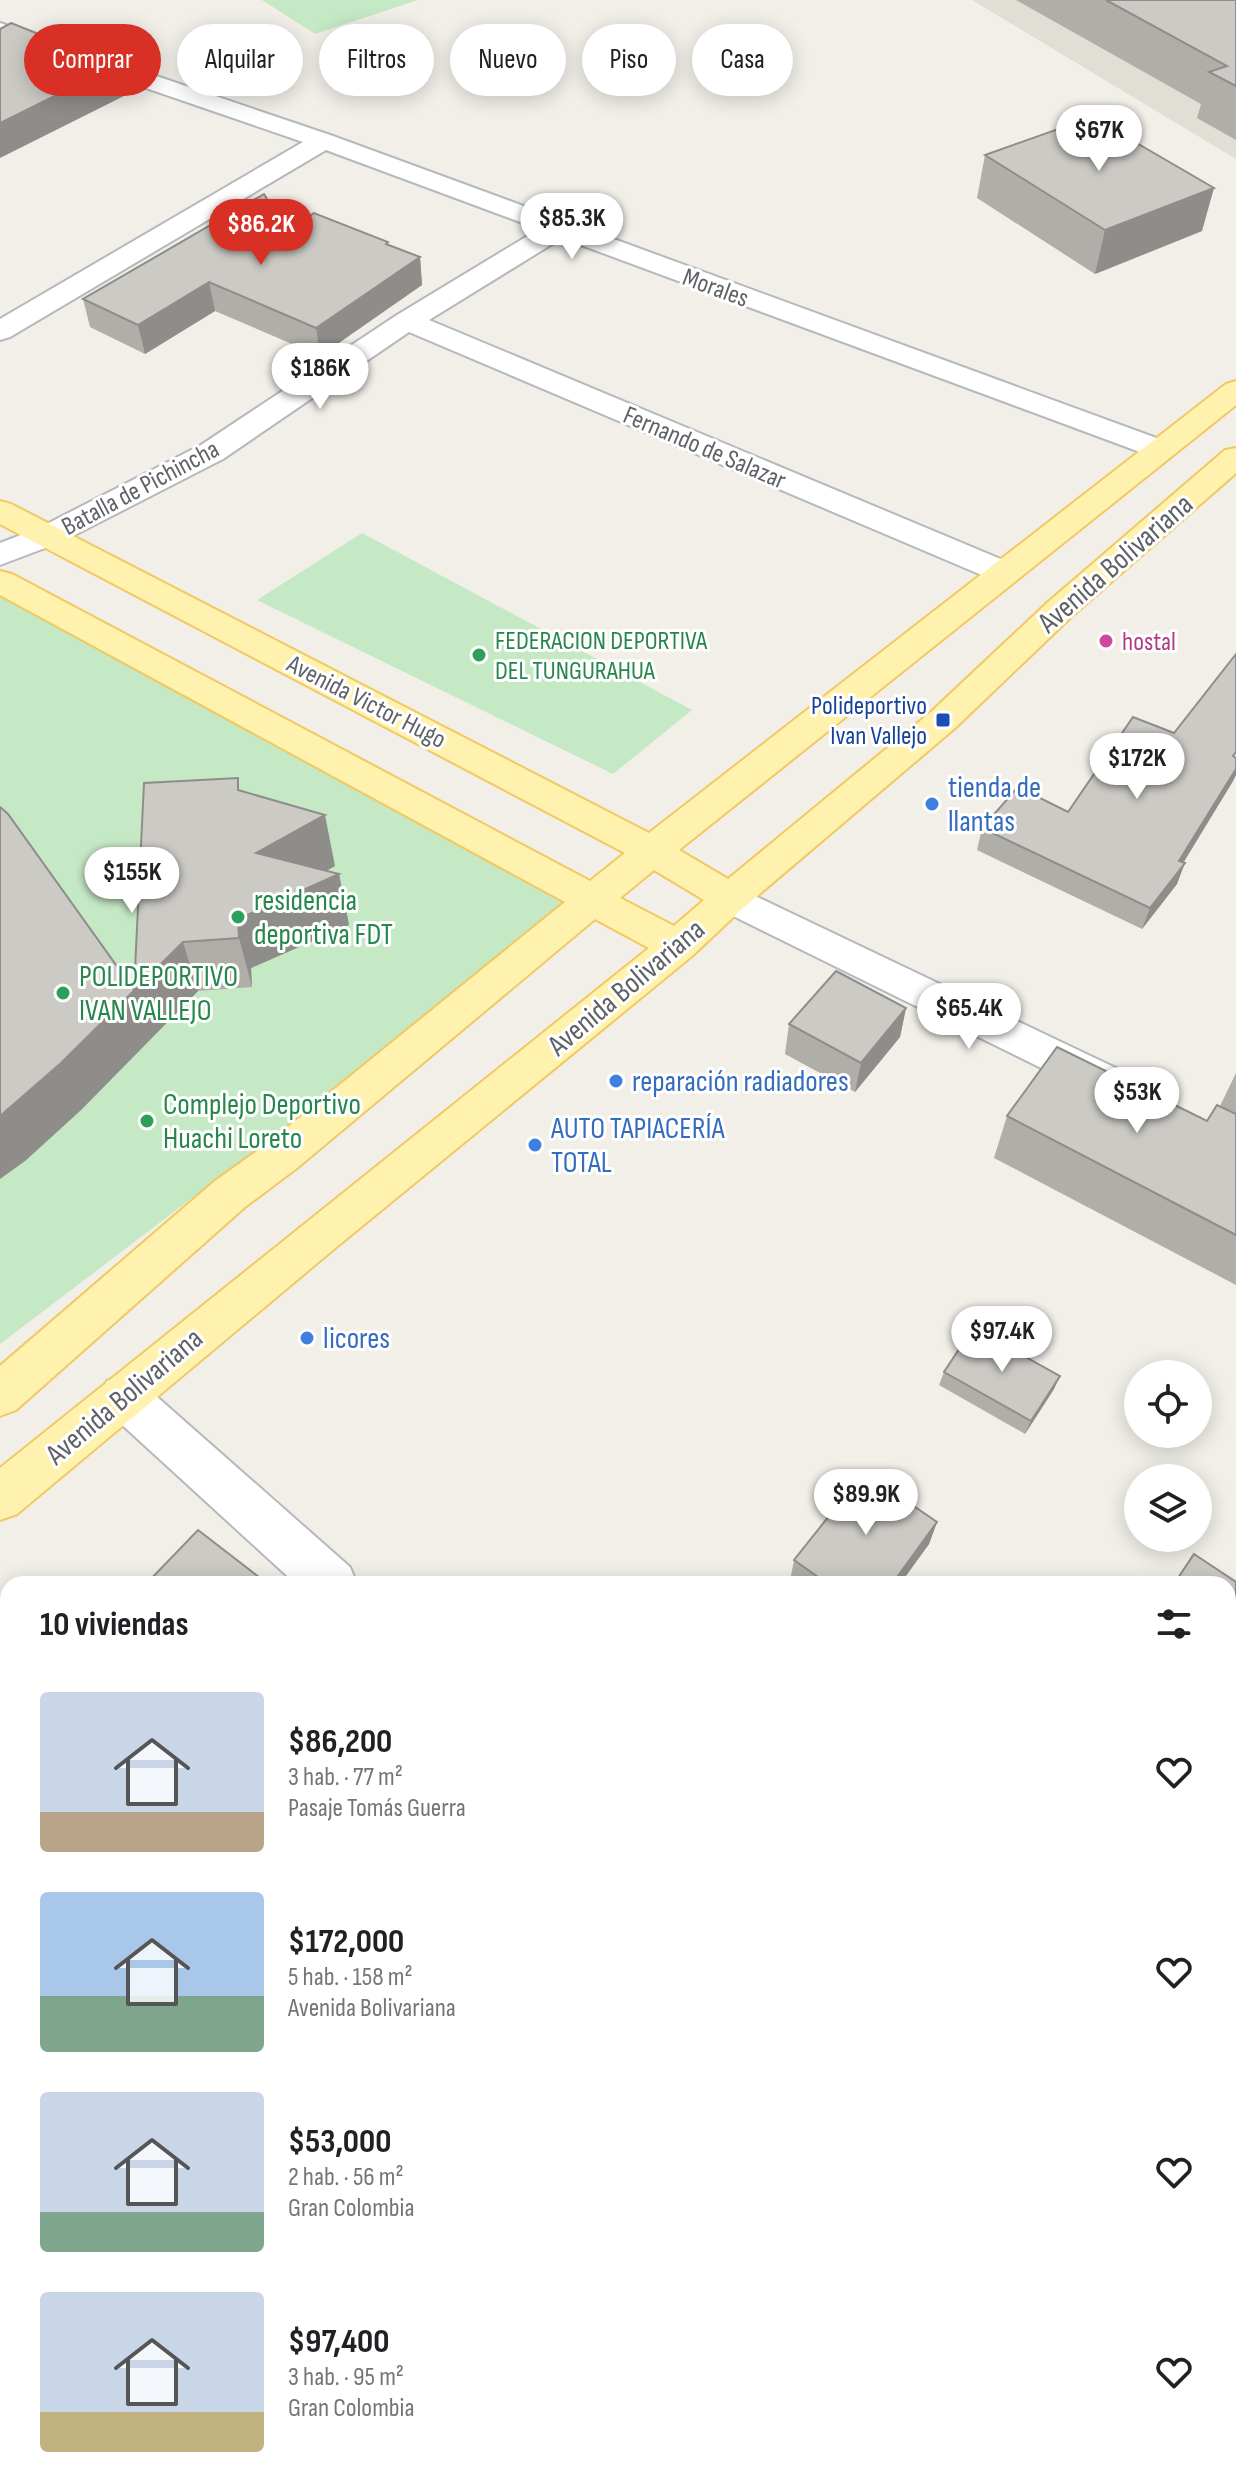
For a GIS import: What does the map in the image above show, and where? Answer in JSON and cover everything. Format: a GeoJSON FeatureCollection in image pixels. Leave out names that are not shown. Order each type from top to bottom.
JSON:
{"type":"FeatureCollection","features":[{"type":"Feature","properties":{"kind":"main road","name":"Avenida Bolivariana"},"geometry":{"type":"LineString","coordinates":[[0,1395],[230,1194],[282,1156],[652,851],[1236,390]]}},
{"type":"Feature","properties":{"kind":"main road","name":"Avenida Bolivariana"},"geometry":{"type":"LineString","coordinates":[[0,1498],[678,946],[730,898],[943,720],[1059,610],[1236,457]]}},
{"type":"Feature","properties":{"kind":"main road","name":"Avenida Victor Hugo"},"geometry":{"type":"LineString","coordinates":[[0,511],[652,851],[730,898]]}},
{"type":"Feature","properties":{"kind":"main road"},"geometry":{"type":"LineString","coordinates":[[0,581],[678,946]]}},
{"type":"Feature","properties":{"kind":"street","name":"Morales"},"geometry":{"type":"LineString","coordinates":[[0,30],[24,38]]}},
{"type":"Feature","properties":{"kind":"street"},"geometry":{"type":"LineString","coordinates":[[0,50],[24,40]]}},
{"type":"Feature","properties":{"kind":"street","name":"Morales"},"geometry":{"type":"LineString","coordinates":[[161,85],[324,141],[1159,449]]}},
{"type":"Feature","properties":{"kind":"street"},"geometry":{"type":"LineString","coordinates":[[0,331],[324,141]]}},
{"type":"Feature","properties":{"kind":"street","name":"Batalla de Pichincha"},"geometry":{"type":"LineString","coordinates":[[0,555],[50,535],[212,452],[407,321],[558,229]]}},
{"type":"Feature","properties":{"kind":"street","name":"Fernando de Salazar"},"geometry":{"type":"LineString","coordinates":[[407,321],[1003,572]]}},
{"type":"Feature","properties":{"kind":"street"},"geometry":{"type":"LineString","coordinates":[[730,898],[1138,1097]]}},
{"type":"Feature","properties":{"kind":"street"},"geometry":{"type":"LineString","coordinates":[[123,1396],[323,1576]]}},
{"type":"Feature","properties":{"kind":"shaded area"},"geometry":{"type":"Polygon","coordinates":[[[972,0],[1236,0],[1236,159],[972,0]]]}},
{"type":"Feature","properties":{"kind":"green space"},"geometry":{"type":"Polygon","coordinates":[[[262,0],[418,0],[345,24],[319,24],[319,33],[315,34],[262,0]]]}},
{"type":"Feature","properties":{"kind":"green space","name":"FEDERACION DEPORTIVA DEL TUNGURAHUA"},"geometry":{"type":"Polygon","coordinates":[[[362,533],[692,710],[613,774],[257,600],[362,533]]]}},
{"type":"Feature","properties":{"kind":"green space","name":"Complejo Deportivo Huachi Loreto"},"geometry":{"type":"Polygon","coordinates":[[[0,581],[587,898],[0,1344],[0,581]]]}},
{"type":"Feature","properties":{"kind":"building"},"geometry":{"type":"Polygon","coordinates":[[[1106,0],[1236,0],[1236,86],[1209,72],[1227,66],[1106,0]]]}},
{"type":"Feature","properties":{"kind":"building"},"geometry":{"type":"Polygon","coordinates":[[[11,23],[24,28],[24,96],[54,96],[0,123],[0,29],[11,23]]]}},
{"type":"Feature","properties":{"kind":"building"},"geometry":{"type":"Polygon","coordinates":[[[1092,117],[1214,188],[1105,230],[985,155],[1092,117]]]}},
{"type":"Feature","properties":{"kind":"building"},"geometry":{"type":"Polygon","coordinates":[[[264,194],[286,231],[314,213],[420,257],[316,328],[209,282],[138,325],[83,299],[264,194]]]}},
{"type":"Feature","properties":{"kind":"building"},"geometry":{"type":"Polygon","coordinates":[[[1236,654],[1236,752],[1233,756],[1236,758],[1236,769],[1179,861],[1185,863],[1150,908],[982,828],[1018,787],[1068,812],[1133,717],[1174,733],[1236,654]]]}},
{"type":"Feature","properties":{"kind":"building"},"geometry":{"type":"Polygon","coordinates":[[[238,778],[238,790],[325,815],[256,853],[339,874],[238,919],[239,938],[183,942],[61,1063],[0,1116],[0,807],[134,990],[144,783],[238,778]]]}},
{"type":"Feature","properties":{"kind":"building"},"geometry":{"type":"Polygon","coordinates":[[[836,971],[906,1008],[861,1063],[789,1024],[836,971]]]}},
{"type":"Feature","properties":{"kind":"building"},"geometry":{"type":"Polygon","coordinates":[[[1057,1047],[1207,1121],[1217,1105],[1236,1114],[1236,1235],[1007,1116],[1057,1047]]]}},
{"type":"Feature","properties":{"kind":"building"},"geometry":{"type":"Polygon","coordinates":[[[973,1328],[1060,1376],[1031,1421],[944,1372],[973,1328]]]}},
{"type":"Feature","properties":{"kind":"building"},"geometry":{"type":"Polygon","coordinates":[[[864,1472],[937,1522],[898,1576],[817,1576],[794,1560],[864,1472]]]}},
{"type":"Feature","properties":{"kind":"building"},"geometry":{"type":"Polygon","coordinates":[[[198,1530],[258,1576],[154,1576],[198,1530]]]}},
{"type":"Feature","properties":{"kind":"building"},"geometry":{"type":"Polygon","coordinates":[[[1194,1554],[1227,1576],[1179,1576],[1194,1554]]]}},
{"type":"Feature","properties":{"kind":"place","name":"hostal"},"geometry":{"type":"Point","coordinates":[1106,641]}},
{"type":"Feature","properties":{"kind":"place","name":"FEDERACION DEPORTIVA DEL TUNGURAHUA"},"geometry":{"type":"Point","coordinates":[479,655]}},
{"type":"Feature","properties":{"kind":"place","name":"Polideportivo Ivan Vallejo"},"geometry":{"type":"Point","coordinates":[943,720]}},
{"type":"Feature","properties":{"kind":"place","name":"tienda de llantas"},"geometry":{"type":"Point","coordinates":[932,804]}},
{"type":"Feature","properties":{"kind":"place","name":"residencia deportiva FDT"},"geometry":{"type":"Point","coordinates":[238,917]}},
{"type":"Feature","properties":{"kind":"place","name":"POLIDEPORTIVO IVAN VALLEJO"},"geometry":{"type":"Point","coordinates":[63,993]}},
{"type":"Feature","properties":{"kind":"place","name":"reparación radiadores"},"geometry":{"type":"Point","coordinates":[616,1081]}},
{"type":"Feature","properties":{"kind":"place","name":"Complejo Deportivo Huachi Loreto"},"geometry":{"type":"Point","coordinates":[147,1121]}},
{"type":"Feature","properties":{"kind":"place","name":"AUTO TAPIACERÍA TOTAL"},"geometry":{"type":"Point","coordinates":[535,1145]}},
{"type":"Feature","properties":{"kind":"place","name":"licores"},"geometry":{"type":"Point","coordinates":[307,1338]}}]}
